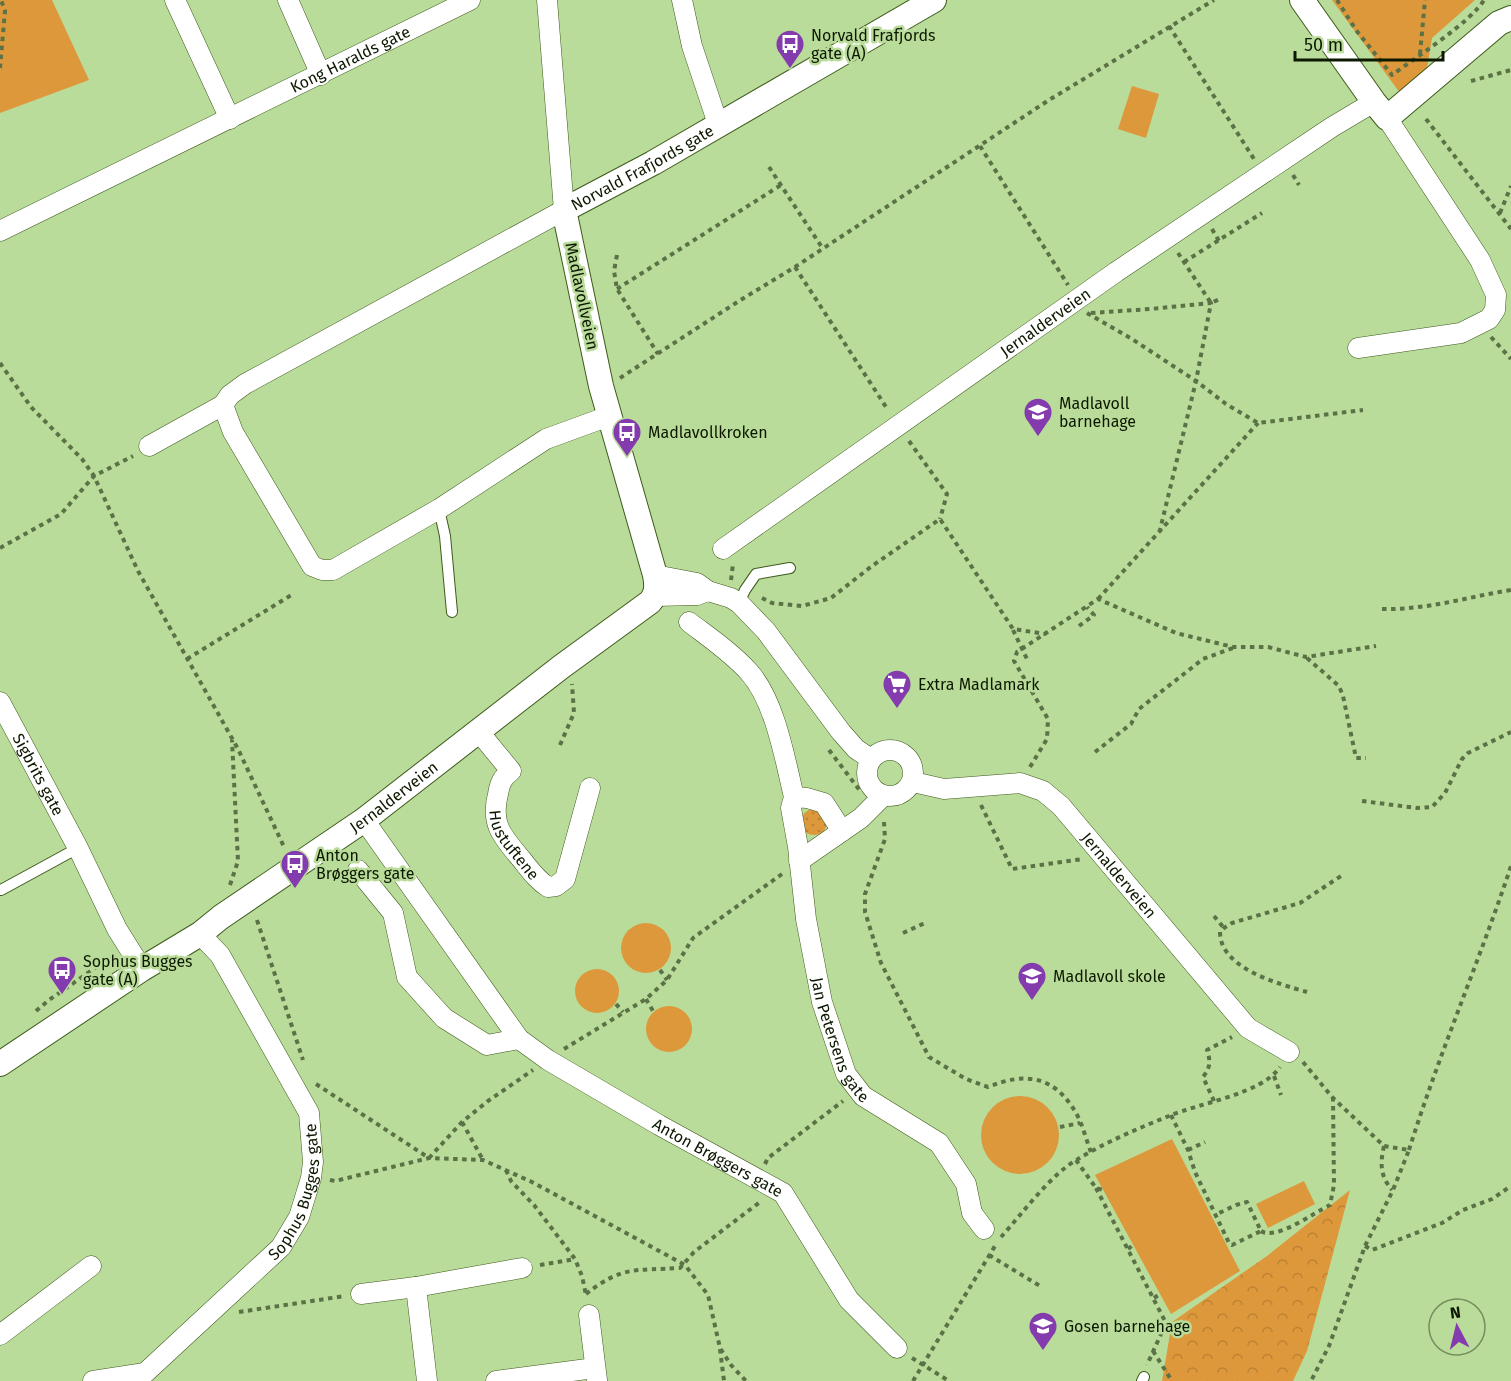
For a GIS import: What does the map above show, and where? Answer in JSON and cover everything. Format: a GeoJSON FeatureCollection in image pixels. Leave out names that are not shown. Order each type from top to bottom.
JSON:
{"type":"FeatureCollection","features":[{"type":"Feature","properties":{"kind":"street"},"geometry":{"type":"LineString","coordinates":[[175,0],[230,118]]}},
{"type":"Feature","properties":{"kind":"street"},"geometry":{"type":"LineString","coordinates":[[288,0],[321,75]]}},
{"type":"Feature","properties":{"kind":"street","name":"Kong Haralds gate"},"geometry":{"type":"LineString","coordinates":[[0,231],[470,0]]}},
{"type":"Feature","properties":{"kind":"street","name":"Madlavollveien"},"geometry":{"type":"LineString","coordinates":[[547,0],[564,210],[585,315],[609,416],[656,585]]}},
{"type":"Feature","properties":{"kind":"street","name":"Norvald Frafjords gate"},"geometry":{"type":"LineString","coordinates":[[682,0],[692,46],[718,124]]}},
{"type":"Feature","properties":{"kind":"street","name":"Norvald Frafjords gate"},"geometry":{"type":"LineString","coordinates":[[564,210],[653,163],[903,8],[934,0]]}},
{"type":"Feature","properties":{"kind":"street"},"geometry":{"type":"LineString","coordinates":[[1302,0],[1380,110],[1484,269],[1496,295],[1495,310],[1489,320],[1461,333],[1358,348]]}},
{"type":"Feature","properties":{"kind":"street"},"geometry":{"type":"LineString","coordinates":[[1380,110],[1499,23],[1511,18]]}},
{"type":"Feature","properties":{"kind":"street","name":"Jernalderveien"},"geometry":{"type":"LineString","coordinates":[[723,549],[898,426],[1083,307],[1168,237],[1262,173],[1332,127],[1380,110]]}},
{"type":"Feature","properties":{"kind":"street"},"geometry":{"type":"LineString","coordinates":[[149,446],[223,405],[230,395],[245,384],[564,210]]}},
{"type":"Feature","properties":{"kind":"street"},"geometry":{"type":"LineString","coordinates":[[223,405],[233,432],[312,566],[322,570],[333,570],[440,509],[546,439],[609,416]]}},
{"type":"Feature","properties":{"kind":"street"},"geometry":{"type":"LineString","coordinates":[[656,585],[697,583],[708,591],[731,598],[742,597],[841,732],[856,749],[872,759]]}},
{"type":"Feature","properties":{"kind":"street","name":"Jernalderveien"},"geometry":{"type":"LineString","coordinates":[[0,1064],[142,969],[200,934],[221,917],[364,820],[561,667],[642,609],[656,585]]}},
{"type":"Feature","properties":{"kind":"street","name":"Jan Petersens gate"},"geometry":{"type":"LineString","coordinates":[[689,622],[732,655],[751,674],[774,717],[794,796],[791,808],[800,861],[806,919],[822,1002],[846,1074],[858,1091],[939,1143],[966,1184],[972,1213],[984,1229]]}},
{"type":"Feature","properties":{"kind":"street","name":"Sigbrits gate"},"geometry":{"type":"LineString","coordinates":[[0,702],[78,848],[117,929],[142,969]]}},
{"type":"Feature","properties":{"kind":"street","name":"Hustuftene"},"geometry":{"type":"LineString","coordinates":[[479,732],[511,771],[501,780],[494,809],[496,823],[506,841],[533,874],[548,887],[556,886],[565,879],[590,788]]}},
{"type":"Feature","properties":{"kind":"street"},"geometry":{"type":"LineString","coordinates":[[884,751],[902,753],[910,760],[913,767],[913,782],[901,794],[883,796],[873,789],[868,780],[867,769],[872,759],[884,751]]}},
{"type":"Feature","properties":{"kind":"street","name":"Jernalderveien"},"geometry":{"type":"LineString","coordinates":[[913,782],[944,789],[1020,783],[1043,791],[1061,806],[1248,1028],[1289,1052]]}},
{"type":"Feature","properties":{"kind":"street"},"geometry":{"type":"LineString","coordinates":[[794,796],[824,802],[842,831]]}},
{"type":"Feature","properties":{"kind":"street"},"geometry":{"type":"LineString","coordinates":[[800,861],[861,818],[883,796]]}},
{"type":"Feature","properties":{"kind":"street","name":"Anton Brøggers gate"},"geometry":{"type":"LineString","coordinates":[[364,820],[519,1039],[548,1060],[659,1125],[783,1193],[849,1300],[897,1348]]}},
{"type":"Feature","properties":{"kind":"street"},"geometry":{"type":"LineString","coordinates":[[358,870],[393,913],[407,977],[444,1018],[487,1045],[519,1039]]}},
{"type":"Feature","properties":{"kind":"street","name":"Sophus Bugges gate"},"geometry":{"type":"LineString","coordinates":[[93,1381],[152,1377],[281,1247],[299,1217],[311,1178],[313,1161],[309,1113],[220,956],[200,934]]}},
{"type":"Feature","properties":{"kind":"street"},"geometry":{"type":"LineString","coordinates":[[0,1335],[91,1266]]}},
{"type":"Feature","properties":{"kind":"street"},"geometry":{"type":"LineString","coordinates":[[361,1294],[416,1287],[522,1268]]}},
{"type":"Feature","properties":{"kind":"street"},"geometry":{"type":"LineString","coordinates":[[416,1287],[427,1381]]}},
{"type":"Feature","properties":{"kind":"street"},"geometry":{"type":"LineString","coordinates":[[496,1381],[596,1375],[589,1315]]}},
{"type":"Feature","properties":{"kind":"lane"},"geometry":{"type":"LineString","coordinates":[[440,509],[445,536],[452,612]]}},
{"type":"Feature","properties":{"kind":"lane"},"geometry":{"type":"LineString","coordinates":[[742,597],[756,574],[790,567]]}},
{"type":"Feature","properties":{"kind":"lane"},"geometry":{"type":"LineString","coordinates":[[1,890],[78,848]]}},
{"type":"Feature","properties":{"kind":"path"},"geometry":{"type":"LineString","coordinates":[[0,68],[5,11],[1,0]]}},
{"type":"Feature","properties":{"kind":"path"},"geometry":{"type":"LineString","coordinates":[[624,376],[980,147],[1049,100],[1214,0]]}},
{"type":"Feature","properties":{"kind":"path"},"geometry":{"type":"LineString","coordinates":[[1338,0],[1356,30],[1392,75],[1478,9],[1484,0]]}},
{"type":"Feature","properties":{"kind":"path"},"geometry":{"type":"LineString","coordinates":[[1420,55],[1425,0]]}},
{"type":"Feature","properties":{"kind":"path"},"geometry":{"type":"LineString","coordinates":[[1169,26],[1262,173]]}},
{"type":"Feature","properties":{"kind":"path"},"geometry":{"type":"LineString","coordinates":[[1471,81],[1511,70]]}},
{"type":"Feature","properties":{"kind":"path"},"geometry":{"type":"LineString","coordinates":[[1426,119],[1511,229]]}},
{"type":"Feature","properties":{"kind":"path"},"geometry":{"type":"LineString","coordinates":[[980,147],[1083,307],[1196,381],[1226,404],[1258,423],[1364,410]]}},
{"type":"Feature","properties":{"kind":"path"},"geometry":{"type":"LineString","coordinates":[[769,167],[822,249]]}},
{"type":"Feature","properties":{"kind":"path"},"geometry":{"type":"LineString","coordinates":[[617,289],[781,185]]}},
{"type":"Feature","properties":{"kind":"path"},"geometry":{"type":"LineString","coordinates":[[1500,213],[1511,186]]}},
{"type":"Feature","properties":{"kind":"path"},"geometry":{"type":"LineString","coordinates":[[1184,262],[1262,213]]}},
{"type":"Feature","properties":{"kind":"path"},"geometry":{"type":"LineString","coordinates":[[1160,530],[1196,381],[1211,303],[1168,237]]}},
{"type":"Feature","properties":{"kind":"path"},"geometry":{"type":"LineString","coordinates":[[617,255],[614,271],[617,289],[658,354]]}},
{"type":"Feature","properties":{"kind":"path"},"geometry":{"type":"LineString","coordinates":[[742,597],[802,606],[831,598],[872,566],[940,519],[947,494],[898,426],[795,267]]}},
{"type":"Feature","properties":{"kind":"path"},"geometry":{"type":"LineString","coordinates":[[1083,307],[1150,309],[1211,303],[1222,298]]}},
{"type":"Feature","properties":{"kind":"path"},"geometry":{"type":"LineString","coordinates":[[1480,324],[1511,359]]}},
{"type":"Feature","properties":{"kind":"path"},"geometry":{"type":"LineString","coordinates":[[0,363],[31,407],[82,459],[94,476],[138,571],[232,738],[286,853]]}},
{"type":"Feature","properties":{"kind":"path"},"geometry":{"type":"LineString","coordinates":[[1020,783],[1047,739],[1048,720],[1014,661],[1017,652],[1098,599],[1258,423]]}},
{"type":"Feature","properties":{"kind":"path"},"geometry":{"type":"LineString","coordinates":[[0,548],[61,514],[94,476],[149,446]]}},
{"type":"Feature","properties":{"kind":"path"},"geometry":{"type":"LineString","coordinates":[[940,519],[1013,629],[1027,660]]}},
{"type":"Feature","properties":{"kind":"path"},"geometry":{"type":"LineString","coordinates":[[1382,609],[1450,604],[1511,590]]}},
{"type":"Feature","properties":{"kind":"path"},"geometry":{"type":"LineString","coordinates":[[187,659],[293,594]]}},
{"type":"Feature","properties":{"kind":"path"},"geometry":{"type":"LineString","coordinates":[[1098,599],[1176,633],[1233,647],[1268,648],[1306,657],[1376,646]]}},
{"type":"Feature","properties":{"kind":"path"},"geometry":{"type":"LineString","coordinates":[[1078,626],[1094,615],[1087,607]]}},
{"type":"Feature","properties":{"kind":"path"},"geometry":{"type":"LineString","coordinates":[[1013,629],[1046,634]]}},
{"type":"Feature","properties":{"kind":"path"},"geometry":{"type":"LineString","coordinates":[[1095,752],[1131,724],[1138,709],[1203,659],[1233,647]]}},
{"type":"Feature","properties":{"kind":"path"},"geometry":{"type":"LineString","coordinates":[[1306,657],[1339,686],[1356,758],[1366,759]]}},
{"type":"Feature","properties":{"kind":"path"},"geometry":{"type":"LineString","coordinates":[[560,745],[574,713],[572,683]]}},
{"type":"Feature","properties":{"kind":"path"},"geometry":{"type":"LineString","coordinates":[[1362,801],[1417,808],[1432,807],[1445,793],[1462,759],[1468,753],[1511,732]]}},
{"type":"Feature","properties":{"kind":"path"},"geometry":{"type":"LineString","coordinates":[[229,891],[238,861],[232,738]]}},
{"type":"Feature","properties":{"kind":"path"},"geometry":{"type":"LineString","coordinates":[[978,799],[1012,869],[1075,862]]}},
{"type":"Feature","properties":{"kind":"path"},"geometry":{"type":"LineString","coordinates":[[884,821],[885,839],[865,894],[865,912],[880,963],[929,1057],[966,1079],[988,1087],[1008,1079],[1025,1078],[1049,1083],[1064,1097],[1075,1112],[1091,1152]]}},
{"type":"Feature","properties":{"kind":"path"},"geometry":{"type":"LineString","coordinates":[[429,1158],[462,1122],[488,1101],[548,1060],[646,999],[667,980],[693,938],[703,929],[800,861]]}},
{"type":"Feature","properties":{"kind":"path"},"geometry":{"type":"LineString","coordinates":[[1311,1381],[1329,1346],[1365,1246],[1393,1190],[1409,1150],[1425,1101],[1485,944],[1511,866]]}},
{"type":"Feature","properties":{"kind":"path"},"geometry":{"type":"LineString","coordinates":[[1307,992],[1271,982],[1244,968],[1230,955],[1222,942],[1221,932],[1224,928],[1248,917],[1286,909],[1300,903],[1341,876]]}},
{"type":"Feature","properties":{"kind":"path"},"geometry":{"type":"LineString","coordinates":[[1214,916],[1224,928]]}},
{"type":"Feature","properties":{"kind":"path"},"geometry":{"type":"LineString","coordinates":[[257,920],[306,1068]]}},
{"type":"Feature","properties":{"kind":"path"},"geometry":{"type":"LineString","coordinates":[[903,933],[925,923]]}},
{"type":"Feature","properties":{"kind":"path"},"geometry":{"type":"LineString","coordinates":[[32,1015],[49,1000],[108,959]]}},
{"type":"Feature","properties":{"kind":"path"},"geometry":{"type":"LineString","coordinates":[[660,970],[667,980]]}},
{"type":"Feature","properties":{"kind":"path"},"geometry":{"type":"LineString","coordinates":[[646,999],[653,1011]]}},
{"type":"Feature","properties":{"kind":"path"},"geometry":{"type":"LineString","coordinates":[[616,1004],[623,1012]]}},
{"type":"Feature","properties":{"kind":"path"},"geometry":{"type":"LineString","coordinates":[[1214,1101],[1203,1077],[1210,1060],[1207,1050],[1248,1028]]}},
{"type":"Feature","properties":{"kind":"path"},"geometry":{"type":"LineString","coordinates":[[913,1381],[996,1244],[1053,1180],[1076,1160],[1091,1152],[1170,1115],[1250,1088],[1274,1076],[1289,1052],[1304,1062],[1333,1098],[1383,1146],[1409,1150]]}},
{"type":"Feature","properties":{"kind":"path"},"geometry":{"type":"LineString","coordinates":[[1274,1076],[1281,1095]]}},
{"type":"Feature","properties":{"kind":"path"},"geometry":{"type":"LineString","coordinates":[[310,1080],[429,1158]]}},
{"type":"Feature","properties":{"kind":"path"},"geometry":{"type":"LineString","coordinates":[[585,1294],[612,1275],[627,1271],[680,1268],[694,1252],[762,1200],[761,1181],[768,1158],[858,1091]]}},
{"type":"Feature","properties":{"kind":"path"},"geometry":{"type":"LineString","coordinates":[[1216,1214],[1247,1203],[1261,1231],[1269,1234],[1286,1228],[1330,1205],[1334,1196],[1333,1098]]}},
{"type":"Feature","properties":{"kind":"path"},"geometry":{"type":"LineString","coordinates":[[1170,1115],[1229,1243],[1232,1245],[1261,1231]]}},
{"type":"Feature","properties":{"kind":"path"},"geometry":{"type":"LineString","coordinates":[[462,1122],[483,1160]]}},
{"type":"Feature","properties":{"kind":"path"},"geometry":{"type":"LineString","coordinates":[[1060,1127],[1080,1123]]}},
{"type":"Feature","properties":{"kind":"path"},"geometry":{"type":"LineString","coordinates":[[1188,1150],[1205,1142]]}},
{"type":"Feature","properties":{"kind":"path"},"geometry":{"type":"LineString","coordinates":[[1383,1146],[1381,1168],[1387,1183],[1393,1190]]}},
{"type":"Feature","properties":{"kind":"path"},"geometry":{"type":"LineString","coordinates":[[311,1178],[335,1181],[429,1158],[483,1160],[532,1182],[685,1264],[708,1295],[720,1348],[724,1381]]}},
{"type":"Feature","properties":{"kind":"path"},"geometry":{"type":"LineString","coordinates":[[1076,1160],[1096,1188],[1167,1323],[1153,1351],[1143,1379]]}},
{"type":"Feature","properties":{"kind":"path"},"geometry":{"type":"LineString","coordinates":[[505,1169],[512,1181],[534,1205],[575,1259],[582,1276],[589,1315]]}},
{"type":"Feature","properties":{"kind":"path"},"geometry":{"type":"LineString","coordinates":[[1365,1246],[1372,1250],[1394,1243],[1442,1223],[1463,1210],[1492,1199],[1511,1186]]}},
{"type":"Feature","properties":{"kind":"path"},"geometry":{"type":"LineString","coordinates":[[1096,1188],[1103,1190]]}},
{"type":"Feature","properties":{"kind":"path"},"geometry":{"type":"LineString","coordinates":[[1128,1249],[1133,1245]]}},
{"type":"Feature","properties":{"kind":"path"},"geometry":{"type":"LineString","coordinates":[[989,1256],[1040,1286]]}},
{"type":"Feature","properties":{"kind":"path"},"geometry":{"type":"LineString","coordinates":[[522,1268],[575,1259]]}},
{"type":"Feature","properties":{"kind":"path"},"geometry":{"type":"LineString","coordinates":[[232,1306],[238,1312],[361,1294]]}},
{"type":"Feature","properties":{"kind":"path"},"geometry":{"type":"LineString","coordinates":[[1154,1298],[1160,1294]]}},
{"type":"Feature","properties":{"kind":"path"},"geometry":{"type":"LineString","coordinates":[[720,1348],[731,1365],[746,1381]]}},
{"type":"Feature","properties":{"kind":"path"},"geometry":{"type":"LineString","coordinates":[[897,1348],[949,1381]]}},
{"type":"Feature","properties":{"kind":"path"},"geometry":{"type":"LineString","coordinates":[[1153,1351],[1172,1381]]}},
{"type":"Feature","properties":{"kind":"green space"},"geometry":{"type":"Polygon","coordinates":[[[0,0],[52,0],[89,80],[0,113],[0,0]]]}},
{"type":"Feature","properties":{"kind":"green space"},"geometry":{"type":"Polygon","coordinates":[[[1332,0],[1475,0],[1432,38],[1427,68],[1400,93],[1332,0]]]}},
{"type":"Feature","properties":{"kind":"green space"},"geometry":{"type":"Polygon","coordinates":[[[1132,86],[1159,94],[1146,138],[1118,129],[1132,86]]]}},
{"type":"Feature","properties":{"kind":"green space"},"geometry":{"type":"Polygon","coordinates":[[[814,809],[823,813],[827,822],[823,831],[814,835],[805,831],[801,822],[805,813],[814,809]]]}},
{"type":"Feature","properties":{"kind":"green space"},"geometry":{"type":"Polygon","coordinates":[[[651,923],[664,930],[670,938],[670,958],[664,966],[656,972],[641,973],[628,966],[622,958],[621,943],[628,930],[636,924],[651,923]]]}},
{"type":"Feature","properties":{"kind":"green space"},"geometry":{"type":"Polygon","coordinates":[[[597,969],[613,975],[619,991],[613,1007],[597,1013],[581,1007],[575,991],[581,975],[597,969]]]}},
{"type":"Feature","properties":{"kind":"green space"},"geometry":{"type":"Polygon","coordinates":[[[669,1006],[685,1013],[692,1029],[685,1045],[669,1052],[653,1045],[646,1029],[653,1013],[669,1006]]]}},
{"type":"Feature","properties":{"kind":"green space"},"geometry":{"type":"Polygon","coordinates":[[[1012,1096],[1028,1096],[1042,1102],[1053,1113],[1059,1127],[1059,1143],[1053,1157],[1042,1168],[1028,1174],[1012,1174],[998,1168],[987,1157],[981,1143],[981,1127],[987,1113],[998,1102],[1012,1096]]]}},
{"type":"Feature","properties":{"kind":"green space"},"geometry":{"type":"Polygon","coordinates":[[[1172,1139],[1240,1271],[1171,1314],[1095,1175],[1172,1139]]]}},
{"type":"Feature","properties":{"kind":"green space"},"geometry":{"type":"Polygon","coordinates":[[[1304,1181],[1315,1204],[1268,1228],[1256,1204],[1304,1181]]]}},
{"type":"Feature","properties":{"kind":"green space"},"geometry":{"type":"Polygon","coordinates":[[[1350,1190],[1307,1351],[1293,1381],[1162,1381],[1172,1322],[1267,1256],[1350,1190]]]}},
{"type":"Feature","properties":{"kind":"place","name":"Norvald Frafjords gate (A)"},"geometry":{"type":"Point","coordinates":[790,70]}},
{"type":"Feature","properties":{"kind":"place","name":"Madlavoll barnehage"},"geometry":{"type":"Point","coordinates":[1038,438]}},
{"type":"Feature","properties":{"kind":"place","name":"Madlavollkroken"},"geometry":{"type":"Point","coordinates":[627,458]}},
{"type":"Feature","properties":{"kind":"place","name":"Extra Madlamark"},"geometry":{"type":"Point","coordinates":[897,710]}},
{"type":"Feature","properties":{"kind":"place","name":"Anton Brøggers gate"},"geometry":{"type":"Point","coordinates":[295,890]}},
{"type":"Feature","properties":{"kind":"place","name":"Sophus Bugges gate (A)"},"geometry":{"type":"Point","coordinates":[62,996]}},
{"type":"Feature","properties":{"kind":"place","name":"Madlavoll skole"},"geometry":{"type":"Point","coordinates":[1032,1002]}},
{"type":"Feature","properties":{"kind":"place","name":"Gosen barnehage"},"geometry":{"type":"Point","coordinates":[1043,1352]}}]}
